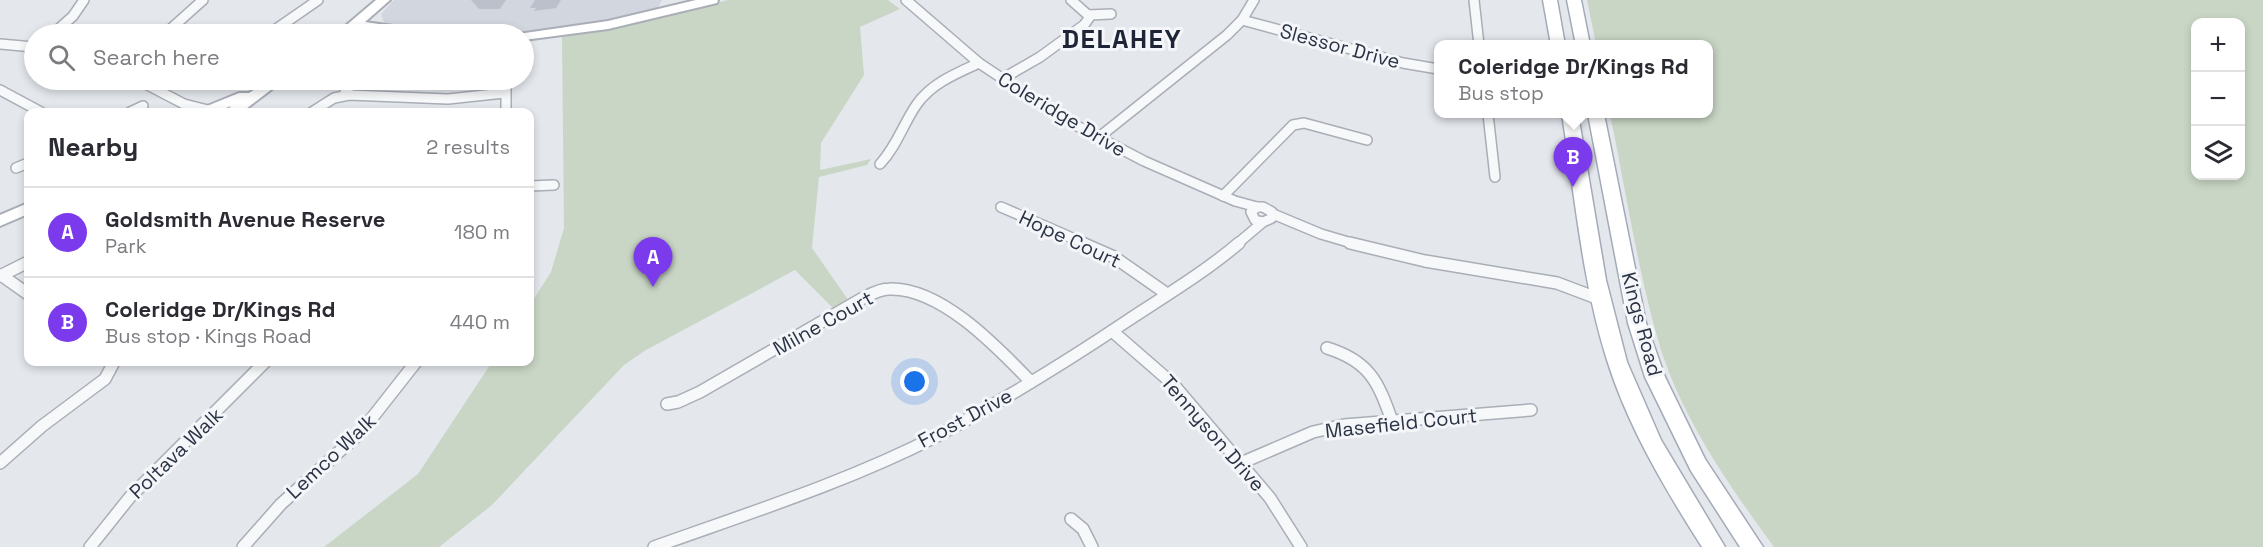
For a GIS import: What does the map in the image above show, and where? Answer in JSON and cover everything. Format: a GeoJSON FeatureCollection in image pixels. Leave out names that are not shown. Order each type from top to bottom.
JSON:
{"type":"FeatureCollection","features":[{"type":"Feature","properties":{"kind":"main road"},"geometry":{"type":"LineString","coordinates":[[1550,0],[1557,40]]}},
{"type":"Feature","properties":{"kind":"main road"},"geometry":{"type":"LineString","coordinates":[[1574,0],[1581,40]]}},
{"type":"Feature","properties":{"kind":"main road","name":"Kings Road"},"geometry":{"type":"LineString","coordinates":[[1570,118],[1609,335],[1636,408],[1675,485],[1714,547]]}},
{"type":"Feature","properties":{"kind":"main road","name":"Kings Road"},"geometry":{"type":"LineString","coordinates":[[1597,118],[1637,323],[1655,377],[1698,465],[1752,547]]}},
{"type":"Feature","properties":{"kind":"street"},"geometry":{"type":"LineString","coordinates":[[64,24],[84,0]]}},
{"type":"Feature","properties":{"kind":"street"},"geometry":{"type":"LineString","coordinates":[[176,24],[203,0]]}},
{"type":"Feature","properties":{"kind":"street"},"geometry":{"type":"LineString","coordinates":[[284,24],[318,0]]}},
{"type":"Feature","properties":{"kind":"street"},"geometry":{"type":"LineString","coordinates":[[356,24],[384,0]]}},
{"type":"Feature","properties":{"kind":"street"},"geometry":{"type":"LineString","coordinates":[[534,35],[608,25],[712,0]]}},
{"type":"Feature","properties":{"kind":"street","name":"Coleridge Drive"},"geometry":{"type":"LineString","coordinates":[[906,0],[979,63],[1055,114],[1098,138],[1234,201],[1261,216],[1429,262],[1585,290],[1602,300]]}},
{"type":"Feature","properties":{"kind":"street"},"geometry":{"type":"LineString","coordinates":[[1071,0],[1088,15],[1111,14]]}},
{"type":"Feature","properties":{"kind":"street"},"geometry":{"type":"LineString","coordinates":[[1098,138],[1227,35],[1242,20],[1254,0]]}},
{"type":"Feature","properties":{"kind":"street"},"geometry":{"type":"LineString","coordinates":[[1474,0],[1478,40]]}},
{"type":"Feature","properties":{"kind":"street"},"geometry":{"type":"LineString","coordinates":[[1002,80],[1040,57],[1084,25],[1089,18],[1088,15]]}},
{"type":"Feature","properties":{"kind":"street","name":"Slessor Drive"},"geometry":{"type":"LineString","coordinates":[[1242,20],[1403,63],[1434,68]]}},
{"type":"Feature","properties":{"kind":"street"},"geometry":{"type":"LineString","coordinates":[[0,44],[24,46]]}},
{"type":"Feature","properties":{"kind":"street"},"geometry":{"type":"LineString","coordinates":[[0,53],[10,45]]}},
{"type":"Feature","properties":{"kind":"street"},"geometry":{"type":"LineString","coordinates":[[880,164],[895,147],[913,110],[925,95],[940,82],[979,63]]}},
{"type":"Feature","properties":{"kind":"street"},"geometry":{"type":"LineString","coordinates":[[0,90],[34,108]]}},
{"type":"Feature","properties":{"kind":"street"},"geometry":{"type":"LineString","coordinates":[[157,90],[197,108]]}},
{"type":"Feature","properties":{"kind":"street"},"geometry":{"type":"LineString","coordinates":[[214,108],[260,90]]}},
{"type":"Feature","properties":{"kind":"street"},"geometry":{"type":"LineString","coordinates":[[236,108],[261,90]]}},
{"type":"Feature","properties":{"kind":"street"},"geometry":{"type":"LineString","coordinates":[[344,95],[346,90]]}},
{"type":"Feature","properties":{"kind":"street"},"geometry":{"type":"LineString","coordinates":[[504,90],[506,108]]}},
{"type":"Feature","properties":{"kind":"street"},"geometry":{"type":"LineString","coordinates":[[318,108],[334,98],[344,95],[448,99],[504,93]]}},
{"type":"Feature","properties":{"kind":"street"},"geometry":{"type":"LineString","coordinates":[[184,104],[188,108]]}},
{"type":"Feature","properties":{"kind":"street"},"geometry":{"type":"LineString","coordinates":[[139,108],[143,106]]}},
{"type":"Feature","properties":{"kind":"street"},"geometry":{"type":"LineString","coordinates":[[1488,118],[1495,177]]}},
{"type":"Feature","properties":{"kind":"street"},"geometry":{"type":"LineString","coordinates":[[1223,196],[1293,125],[1304,123],[1367,141]]}},
{"type":"Feature","properties":{"kind":"street"},"geometry":{"type":"LineString","coordinates":[[16,168],[24,165]]}},
{"type":"Feature","properties":{"kind":"street"},"geometry":{"type":"LineString","coordinates":[[534,186],[554,185]]}},
{"type":"Feature","properties":{"kind":"street","name":"Hope Court"},"geometry":{"type":"LineString","coordinates":[[1001,207],[1106,253],[1167,294]]}},
{"type":"Feature","properties":{"kind":"street"},"geometry":{"type":"LineString","coordinates":[[0,221],[24,210]]}},
{"type":"Feature","properties":{"kind":"street","name":"Frost Drive"},"geometry":{"type":"LineString","coordinates":[[654,547],[689,541],[936,436],[1031,382],[1219,260],[1247,235],[1261,216]]}},
{"type":"Feature","properties":{"kind":"street"},"geometry":{"type":"LineString","coordinates":[[24,264],[1,275],[24,291]]}},
{"type":"Feature","properties":{"kind":"street","name":"Coleridge Drive"},"geometry":{"type":"LineString","coordinates":[[1560,284],[1584,281],[1597,275]]}},
{"type":"Feature","properties":{"kind":"street","name":"Milne Court"},"geometry":{"type":"LineString","coordinates":[[667,404],[678,402],[700,392],[863,298],[890,289],[912,293],[970,324],[1031,382]]}},
{"type":"Feature","properties":{"kind":"street","name":"Tennyson Drive"},"geometry":{"type":"LineString","coordinates":[[1112,331],[1173,384],[1270,498],[1301,547]]}},
{"type":"Feature","properties":{"kind":"street"},"geometry":{"type":"LineString","coordinates":[[1327,348],[1350,356],[1371,372],[1379,384],[1392,421]]}},
{"type":"Feature","properties":{"kind":"street"},"geometry":{"type":"LineString","coordinates":[[0,463],[42,426],[105,379],[113,366]]}},
{"type":"Feature","properties":{"kind":"street","name":"Poltava Walk"},"geometry":{"type":"LineString","coordinates":[[90,547],[132,492],[225,405],[261,366]]}},
{"type":"Feature","properties":{"kind":"street","name":"Lemco Walk"},"geometry":{"type":"LineString","coordinates":[[243,547],[276,508],[354,439],[413,366]]}},
{"type":"Feature","properties":{"kind":"street","name":"Masefield Court"},"geometry":{"type":"LineString","coordinates":[[1241,464],[1313,432],[1344,425],[1531,410]]}},
{"type":"Feature","properties":{"kind":"street"},"geometry":{"type":"LineString","coordinates":[[1071,519],[1083,529],[1092,547]]}},
{"type":"Feature","properties":{"kind":"shaded area"},"geometry":{"type":"Polygon","coordinates":[[[394,0],[662,0],[656,12],[573,29],[534,33],[534,24],[385,24],[381,14],[394,0]]]}},
{"type":"Feature","properties":{"kind":"green space"},"geometry":{"type":"Polygon","coordinates":[[[728,0],[888,0],[900,9],[860,27],[864,75],[821,143],[820,170],[871,159],[867,165],[819,177],[812,248],[849,301],[834,309],[795,270],[646,350],[624,365],[492,505],[439,547],[324,547],[418,474],[489,366],[534,366],[534,299],[551,272],[564,228],[562,37],[630,25],[728,0]]]}},
{"type":"Feature","properties":{"kind":"green space"},"geometry":{"type":"Polygon","coordinates":[[[1587,0],[2263,0],[2263,547],[1774,547],[1741,501],[1695,428],[1661,350],[1646,292],[1611,118],[1713,118],[1713,40],[1595,40],[1587,0]]]}},
{"type":"Feature","properties":{"kind":"building"},"geometry":{"type":"Polygon","coordinates":[[[471,0],[506,0],[500,9],[479,9],[471,0]]]}},
{"type":"Feature","properties":{"kind":"building"},"geometry":{"type":"Polygon","coordinates":[[[535,0],[561,0],[556,8],[534,11],[536,8],[530,8],[535,0]]]}},
{"type":"Feature","properties":{"kind":"place","name":"Coleridge Dr/Kings Rd"},"geometry":{"type":"Point","coordinates":[1573,187]}},
{"type":"Feature","properties":{"kind":"place","name":"Goldsmith Avenue Reserve"},"geometry":{"type":"Point","coordinates":[653,287]}},
{"type":"Feature","properties":{"kind":"district","name":"DELAHEY"},"geometry":{"type":"Point","coordinates":[1122,39]}}]}
